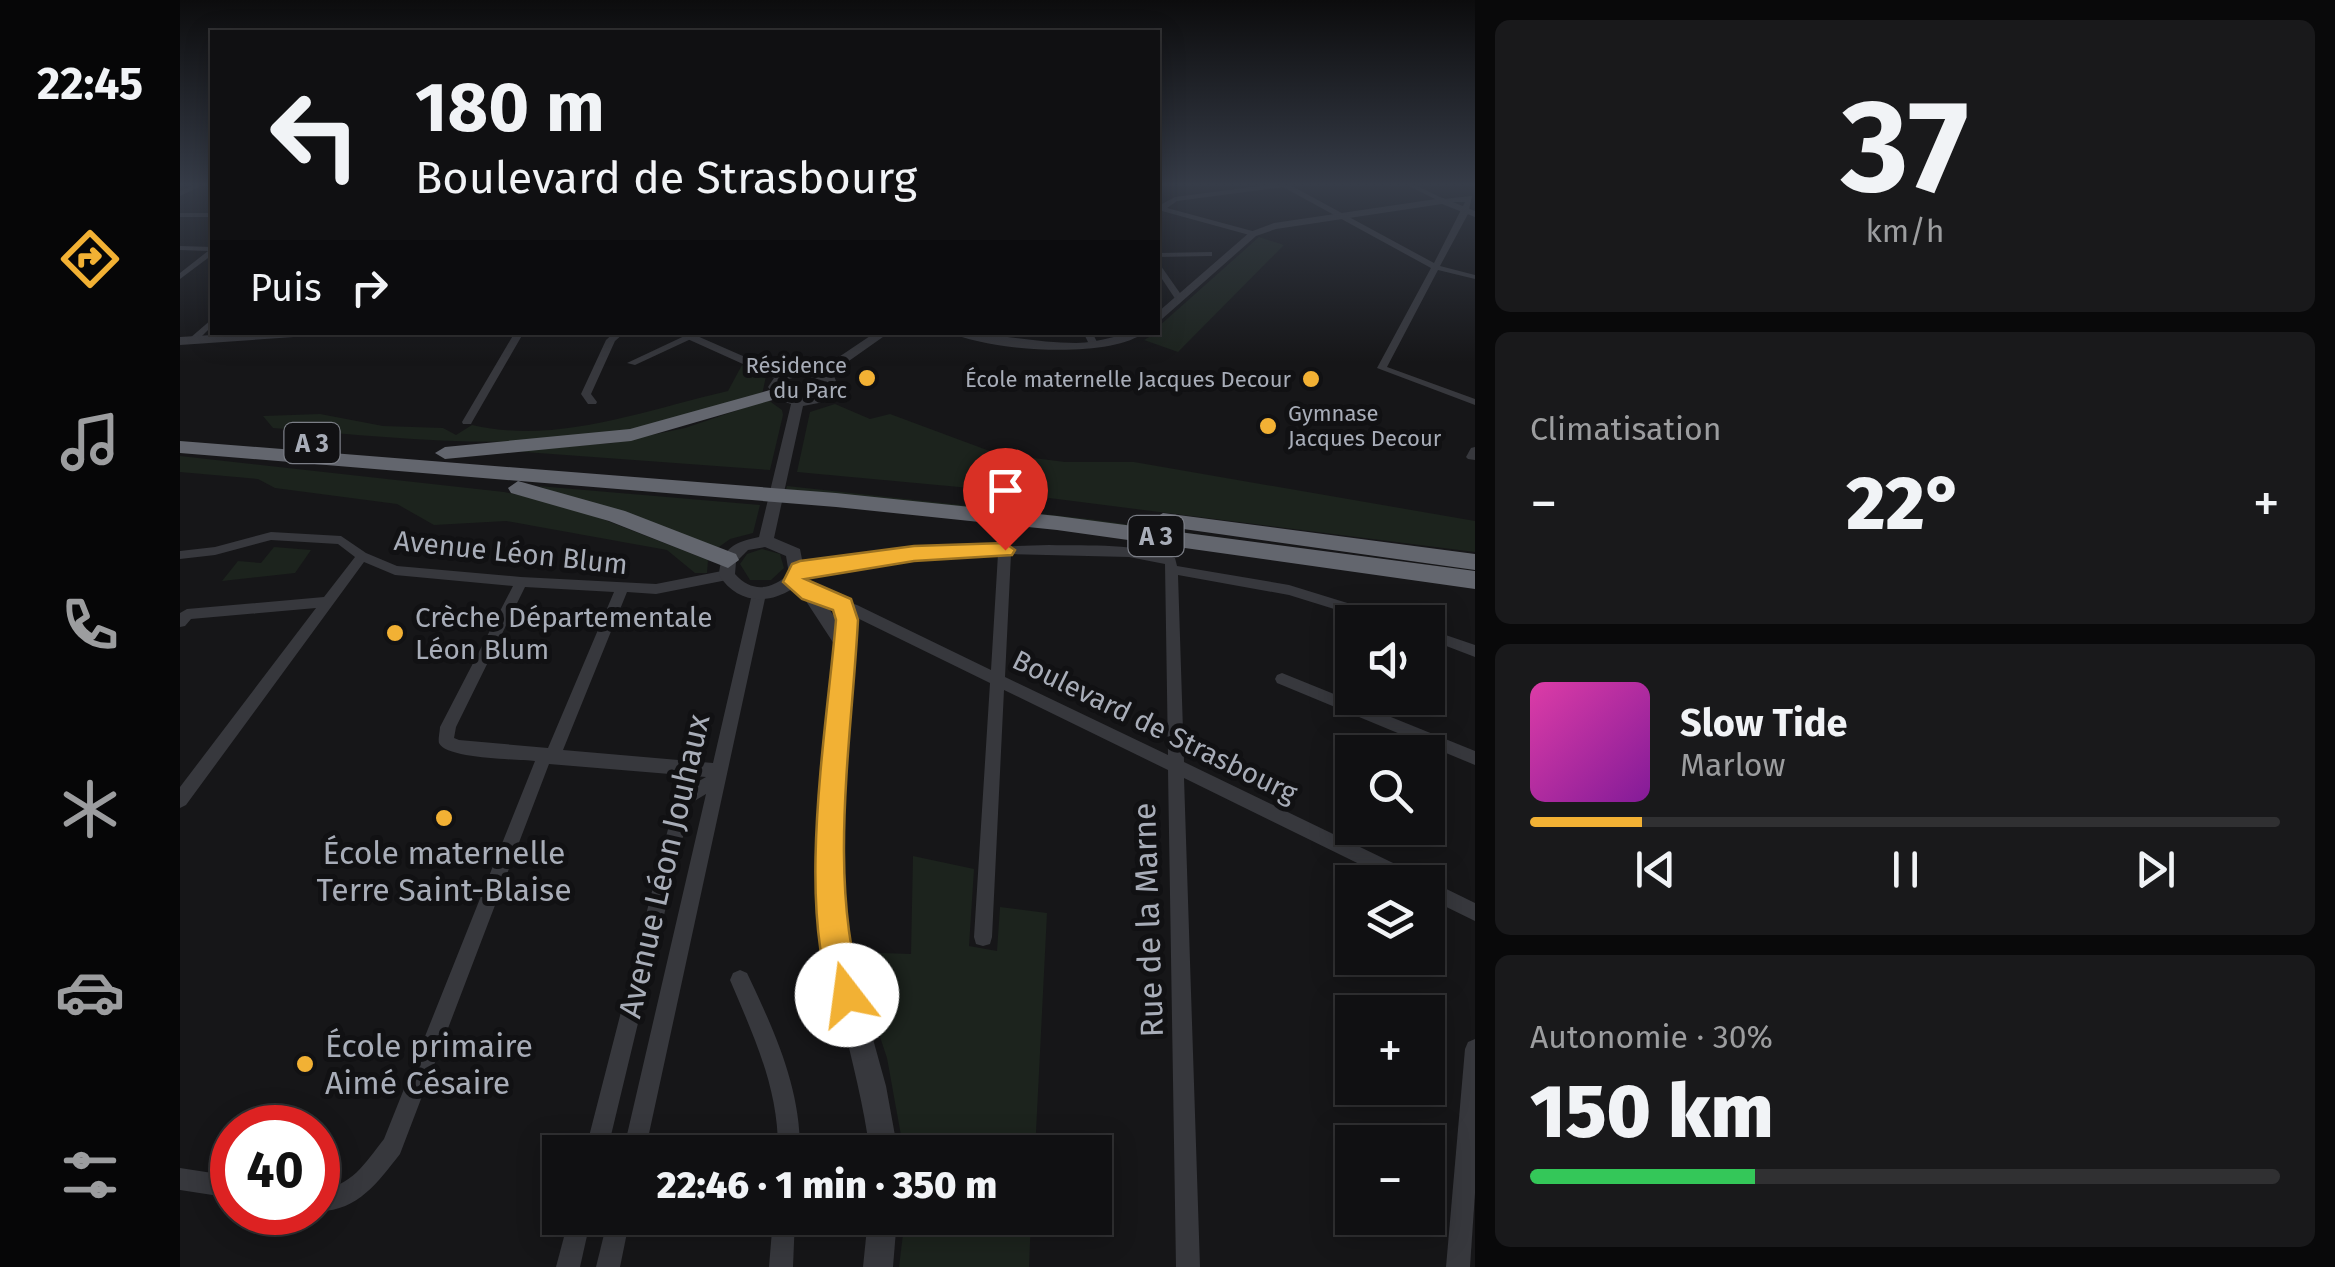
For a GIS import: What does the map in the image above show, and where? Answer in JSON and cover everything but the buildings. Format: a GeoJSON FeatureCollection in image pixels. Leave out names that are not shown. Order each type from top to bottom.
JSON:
{"type":"FeatureCollection","features":[{"type":"Feature","properties":{"kind":"highway"},"geometry":{"type":"LineString","coordinates":[[451,462],[631,435],[779,385]]}},
{"type":"Feature","properties":{"kind":"highway","name":"A 3"},"geometry":{"type":"LineString","coordinates":[[180,430],[451,462]]}},
{"type":"Feature","properties":{"kind":"highway","name":"A 3"},"geometry":{"type":"LineString","coordinates":[[180,447],[451,462],[1060,507],[1475,562]]}},
{"type":"Feature","properties":{"kind":"highway"},"geometry":{"type":"LineString","coordinates":[[451,462],[472,480],[556,496],[727,568]]}},
{"type":"Feature","properties":{"kind":"highway","name":"A 3"},"geometry":{"type":"LineString","coordinates":[[837,491],[1475,580]]}},
{"type":"Feature","properties":{"kind":"street"},"geometry":{"type":"LineString","coordinates":[[1160,315],[1241,244]]}},
{"type":"Feature","properties":{"kind":"street"},"geometry":{"type":"LineString","coordinates":[[1393,244],[1436,267],[1475,277]]}},
{"type":"Feature","properties":{"kind":"street"},"geometry":{"type":"LineString","coordinates":[[1450,244],[1384,370],[1475,402]]}},
{"type":"Feature","properties":{"kind":"street"},"geometry":{"type":"LineString","coordinates":[[180,248],[210,251]]}},
{"type":"Feature","properties":{"kind":"street"},"geometry":{"type":"LineString","coordinates":[[180,277],[210,253]]}},
{"type":"Feature","properties":{"kind":"street"},"geometry":{"type":"LineString","coordinates":[[1160,255],[1209,254]]}},
{"type":"Feature","properties":{"kind":"street"},"geometry":{"type":"LineString","coordinates":[[1160,271],[1179,298]]}},
{"type":"Feature","properties":{"kind":"street"},"geometry":{"type":"LineString","coordinates":[[186,340],[210,323]]}},
{"type":"Feature","properties":{"kind":"street"},"geometry":{"type":"LineString","coordinates":[[186,340],[271,335]]}},
{"type":"Feature","properties":{"kind":"street"},"geometry":{"type":"LineString","coordinates":[[467,422],[518,335]]}},
{"type":"Feature","properties":{"kind":"street"},"geometry":{"type":"LineString","coordinates":[[592,402],[586,394],[611,340],[617,335]]}},
{"type":"Feature","properties":{"kind":"street"},"geometry":{"type":"LineString","coordinates":[[632,363],[687,335]]}},
{"type":"Feature","properties":{"kind":"street"},"geometry":{"type":"LineString","coordinates":[[691,335],[779,385],[798,402],[817,401],[832,386],[822,374],[804,371],[779,385]]}},
{"type":"Feature","properties":{"kind":"street"},"geometry":{"type":"LineString","coordinates":[[822,374],[880,335]]}},
{"type":"Feature","properties":{"kind":"street"},"geometry":{"type":"LineString","coordinates":[[967,335],[1014,346],[1090,338],[1125,344],[1136,335]]}},
{"type":"Feature","properties":{"kind":"street"},"geometry":{"type":"LineString","coordinates":[[766,541],[798,402]]}},
{"type":"Feature","properties":{"kind":"street","name":"Avenue Léon Blum"},"geometry":{"type":"LineString","coordinates":[[180,555],[215,552],[271,536],[340,540],[362,556],[394,570],[656,589],[727,568]]}},
{"type":"Feature","properties":{"kind":"street"},"geometry":{"type":"LineString","coordinates":[[844,644],[796,575],[794,553],[766,541],[743,546],[727,568],[736,588],[758,594],[776,592],[796,575],[914,553],[1005,550],[1167,556],[1172,570],[1289,590],[1337,605]]}},
{"type":"Feature","properties":{"kind":"street"},"geometry":{"type":"LineString","coordinates":[[982,937],[1005,550]]}},
{"type":"Feature","properties":{"kind":"street"},"geometry":{"type":"LineString","coordinates":[[180,800],[362,556]]}},
{"type":"Feature","properties":{"kind":"street","name":"Rue de la Marne"},"geometry":{"type":"LineString","coordinates":[[1172,570],[1188,1267]]}},
{"type":"Feature","properties":{"kind":"street"},"geometry":{"type":"LineString","coordinates":[[521,582],[448,727],[446,741],[456,747],[718,775]]}},
{"type":"Feature","properties":{"kind":"street"},"geometry":{"type":"LineString","coordinates":[[340,1195],[362,1185],[392,1146],[548,757],[622,588]]}},
{"type":"Feature","properties":{"kind":"street","name":"Avenue Léon Jouhaux"},"geometry":{"type":"LineString","coordinates":[[638,1135],[758,594]]}},
{"type":"Feature","properties":{"kind":"street","name":"Boulevard de Strasbourg"},"geometry":{"type":"LineString","coordinates":[[810,594],[845,612],[872,618],[1379,865]]}},
{"type":"Feature","properties":{"kind":"street"},"geometry":{"type":"LineString","coordinates":[[182,617],[325,602]]}},
{"type":"Feature","properties":{"kind":"street"},"geometry":{"type":"LineString","coordinates":[[845,612],[829,889],[831,925],[836,960],[868,1064],[881,1135]]}},
{"type":"Feature","properties":{"kind":"street"},"geometry":{"type":"LineString","coordinates":[[1445,640],[1475,651]]}},
{"type":"Feature","properties":{"kind":"street"},"geometry":{"type":"LineString","coordinates":[[1282,679],[1475,758]]}},
{"type":"Feature","properties":{"kind":"street"},"geometry":{"type":"LineString","coordinates":[[600,1135],[684,798],[718,775]]}},
{"type":"Feature","properties":{"kind":"street"},"geometry":{"type":"LineString","coordinates":[[1445,897],[1475,912]]}},
{"type":"Feature","properties":{"kind":"street"},"geometry":{"type":"LineString","coordinates":[[740,980],[770,1046],[791,1124],[790,1135]]}},
{"type":"Feature","properties":{"kind":"street"},"geometry":{"type":"LineString","coordinates":[[1458,1267],[1475,1050]]}},
{"type":"Feature","properties":{"kind":"street"},"geometry":{"type":"LineString","coordinates":[[180,1179],[210,1184]]}},
{"type":"Feature","properties":{"kind":"street"},"geometry":{"type":"LineString","coordinates":[[568,1267],[576,1235]]}},
{"type":"Feature","properties":{"kind":"street"},"geometry":{"type":"LineString","coordinates":[[608,1267],[615,1235]]}},
{"type":"Feature","properties":{"kind":"street"},"geometry":{"type":"LineString","coordinates":[[781,1267],[783,1235]]}},
{"type":"Feature","properties":{"kind":"street"},"geometry":{"type":"LineString","coordinates":[[878,1267],[881,1235]]}},
{"type":"Feature","properties":{"kind":"shaded area"},"geometry":{"type":"Polygon","coordinates":[[[1251,244],[1284,245],[1178,352],[1144,340],[1160,335],[1160,325],[1251,244]]]}},
{"type":"Feature","properties":{"kind":"shaded area"},"geometry":{"type":"Polygon","coordinates":[[[742,365],[766,376],[762,395],[655,426],[589,437],[510,442],[391,438],[273,428],[263,416],[320,414],[383,426],[443,428],[456,435],[472,425],[536,431],[568,428],[728,391],[742,365]]]}},
{"type":"Feature","properties":{"kind":"shaded area"},"geometry":{"type":"Polygon","coordinates":[[[768,400],[783,415],[770,470],[511,451],[613,443],[685,428],[768,400]]]}},
{"type":"Feature","properties":{"kind":"shaded area"},"geometry":{"type":"Polygon","coordinates":[[[835,404],[870,419],[890,414],[995,453],[1065,462],[1134,462],[1475,521],[1475,552],[970,488],[797,472],[810,412],[835,404]]]}},
{"type":"Feature","properties":{"kind":"shaded area"},"geometry":{"type":"Polygon","coordinates":[[[180,456],[504,492],[569,506],[708,560],[707,573],[695,573],[667,550],[506,521],[434,525],[397,504],[275,488],[258,479],[180,472],[180,456]]]}},
{"type":"Feature","properties":{"kind":"shaded area"},"geometry":{"type":"Polygon","coordinates":[[[538,486],[760,505],[753,533],[730,539],[716,549],[538,486]]]}},
{"type":"Feature","properties":{"kind":"shaded area"},"geometry":{"type":"Polygon","coordinates":[[[787,486],[1089,519],[1475,574],[786,489],[787,486]]]}},
{"type":"Feature","properties":{"kind":"shaded area"},"geometry":{"type":"Polygon","coordinates":[[[274,547],[311,550],[295,573],[222,581],[238,561],[261,563],[274,547]]]}},
{"type":"Feature","properties":{"kind":"shaded area"},"geometry":{"type":"Polygon","coordinates":[[[762,549],[780,554],[784,568],[771,580],[750,580],[740,564],[747,554],[762,549]]]}},
{"type":"Feature","properties":{"kind":"shaded area"},"geometry":{"type":"Polygon","coordinates":[[[913,856],[974,869],[969,946],[997,951],[1000,907],[1047,913],[1036,1135],[901,1135],[887,1058],[852,952],[911,954],[913,856]]]}},
{"type":"Feature","properties":{"kind":"shaded area"},"geometry":{"type":"Polygon","coordinates":[[[903,1235],[1030,1235],[1029,1267],[899,1267],[903,1235]]]}},
{"type":"Feature","properties":{"kind":"place","name":"Résidence du Parc"},"geometry":{"type":"Point","coordinates":[867,378]}},
{"type":"Feature","properties":{"kind":"place","name":"École maternelle Jacques Decour"},"geometry":{"type":"Point","coordinates":[1311,379]}},
{"type":"Feature","properties":{"kind":"place","name":"Gymnase Jacques Decour"},"geometry":{"type":"Point","coordinates":[1268,426]}},
{"type":"Feature","properties":{"kind":"place","name":"Crèche Départementale Léon Blum"},"geometry":{"type":"Point","coordinates":[395,633]}},
{"type":"Feature","properties":{"kind":"place","name":"École maternelle Terre Saint-Blaise"},"geometry":{"type":"Point","coordinates":[444,818]}},
{"type":"Feature","properties":{"kind":"place","name":"École primaire Aimé Césaire"},"geometry":{"type":"Point","coordinates":[305,1064]}},
{"type":"Feature","properties":{"kind":"route"},"geometry":{"type":"LineString","coordinates":[[847,995],[836,960],[829,889],[847,620],[843,605],[810,594],[793,582],[800,569],[914,553],[1005,550]]}}]}
